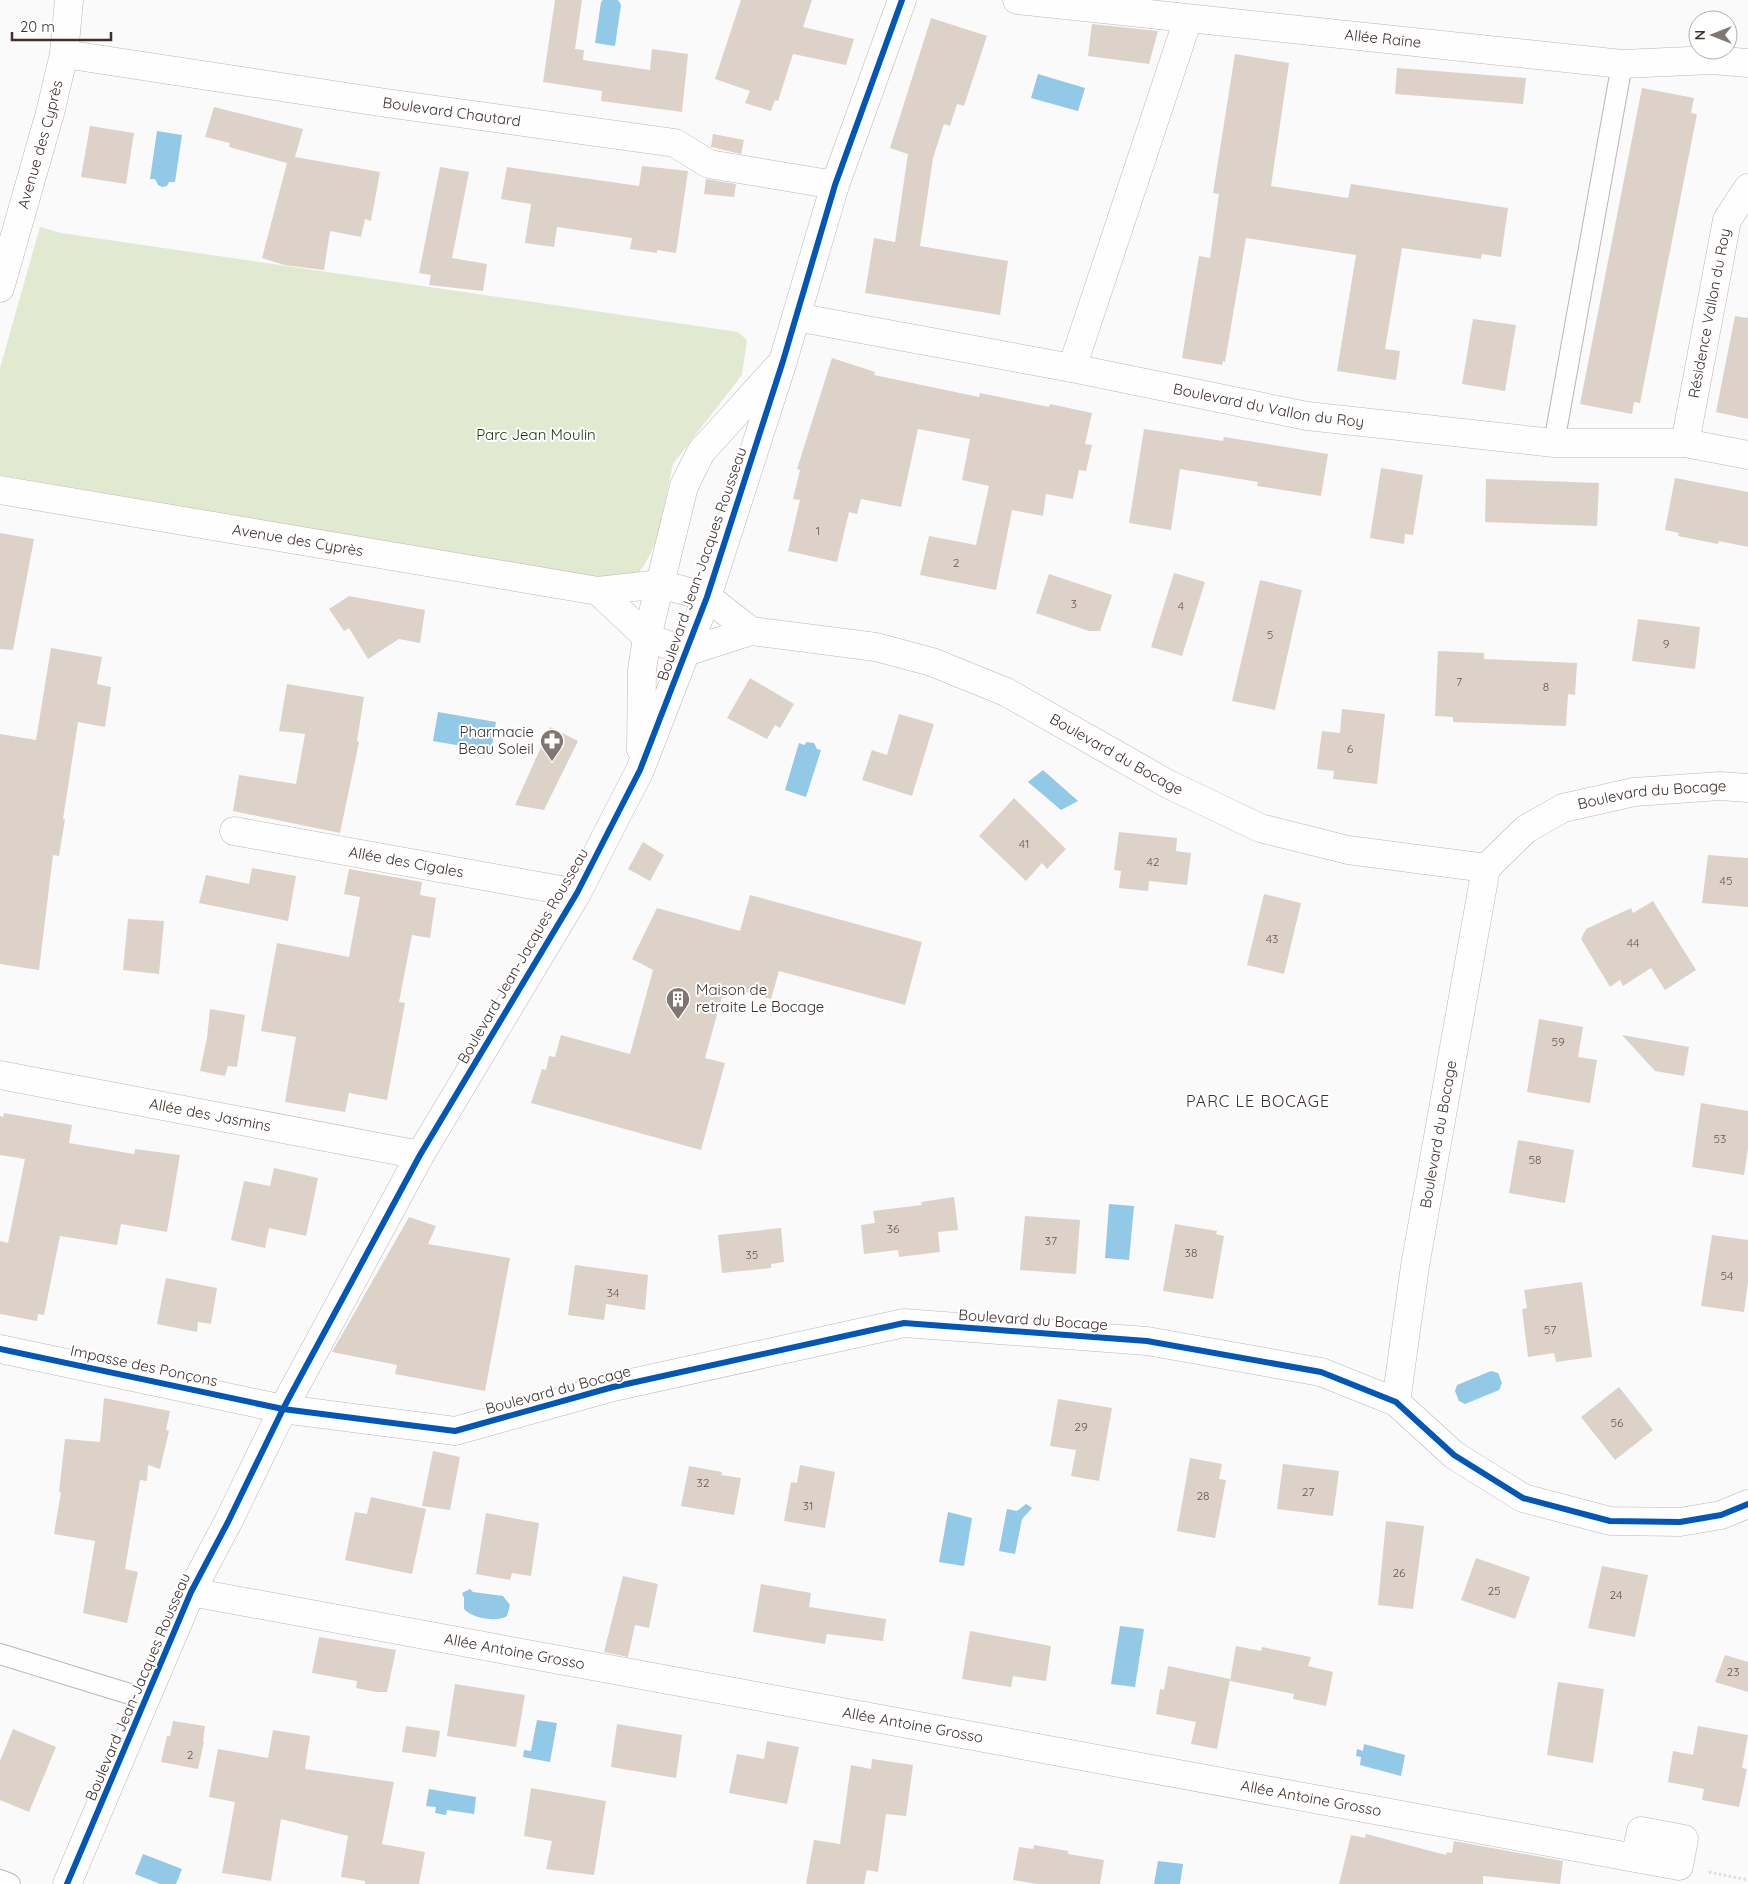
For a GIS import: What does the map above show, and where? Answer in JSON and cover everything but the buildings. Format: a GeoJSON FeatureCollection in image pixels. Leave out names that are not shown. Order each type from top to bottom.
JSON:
{"type":"FeatureCollection","features":[{"type":"Feature","properties":{"kind":"street","name":"Avenue des Cyprès"},"geometry":{"type":"LineString","coordinates":[[0,288],[50,113],[64,54],[69,0]]}},
{"type":"Feature","properties":{"kind":"street","name":"Boulevard Jean-Jacques Rousseau"},"geometry":{"type":"LineString","coordinates":[[67,1884],[191,1592],[228,1522],[282,1409],[420,1155],[577,893],[640,770],[707,597],[784,361],[835,185],[902,0]]}},
{"type":"Feature","properties":{"kind":"street","name":"Allée Raine"},"geometry":{"type":"LineString","coordinates":[[1017,0],[1622,64],[1712,60],[1748,63]]}},
{"type":"Feature","properties":{"kind":"street"},"geometry":{"type":"LineString","coordinates":[[1072,368],[1188,19]]}},
{"type":"Feature","properties":{"kind":"street","name":"Boulevard Chautard"},"geometry":{"type":"LineString","coordinates":[[64,54],[675,143],[709,164],[835,185]]}},
{"type":"Feature","properties":{"kind":"street","name":"Résidence Vallon du Roy"},"geometry":{"type":"LineString","coordinates":[[1685,443],[1727,220],[1748,188]]}},
{"type":"Feature","properties":{"kind":"street","name":"Boulevard du Vallon du Roy"},"geometry":{"type":"LineString","coordinates":[[796,317],[1072,368],[1307,416],[1554,443],[1685,443],[1748,455]]}},
{"type":"Feature","properties":{"kind":"street","name":"Boulevard Jean-Jacques Rousseau"},"geometry":{"type":"LineString","coordinates":[[640,770],[642,670],[647,637],[684,486],[702,452],[784,361]]}},
{"type":"Feature","properties":{"kind":"street","name":"Avenue des Cyprès"},"geometry":{"type":"LineString","coordinates":[[0,490],[598,591],[660,584],[707,597]]}},
{"type":"Feature","properties":{"kind":"street"},"geometry":{"type":"LineString","coordinates":[[598,591],[647,637],[686,652]]}},
{"type":"Feature","properties":{"kind":"street"},"geometry":{"type":"LineString","coordinates":[[707,597],[751,631]]}},
{"type":"Feature","properties":{"kind":"street","name":"Boulevard du Bocage"},"geometry":{"type":"LineString","coordinates":[[686,652],[751,631],[876,647],[932,662],[1006,692],[1168,784],[1260,828],[1348,850],[1486,868]]}},
{"type":"Feature","properties":{"kind":"street","name":"Boulevard du Bocage"},"geometry":{"type":"LineString","coordinates":[[1396,1402],[1416,1256],[1486,868],[1526,829],[1563,808],[1634,792],[1720,786],[1748,788]]}},
{"type":"Feature","properties":{"kind":"street","name":"Allée des Cigales"},"geometry":{"type":"LineString","coordinates":[[234,831],[577,893]]}},
{"type":"Feature","properties":{"kind":"street","name":"Allée des Jasmins"},"geometry":{"type":"LineString","coordinates":[[0,1075],[420,1155]]}},
{"type":"Feature","properties":{"kind":"street","name":"Boulevard du Bocage"},"geometry":{"type":"LineString","coordinates":[[282,1409],[455,1431],[613,1387],[904,1323],[1147,1341],[1321,1372],[1396,1402],[1454,1454],[1523,1498],[1610,1521],[1680,1522],[1721,1515],[1748,1504]]}},
{"type":"Feature","properties":{"kind":"street","name":"Impasse des Ponçons"},"geometry":{"type":"LineString","coordinates":[[0,1349],[282,1409]]}},
{"type":"Feature","properties":{"kind":"street","name":"Allée Antoine Grosso"},"geometry":{"type":"LineString","coordinates":[[191,1592],[1679,1866]]}},
{"type":"Feature","properties":{"kind":"lane"},"geometry":{"type":"LineString","coordinates":[[1554,443],[1622,64]]}},
{"type":"Feature","properties":{"kind":"lane"},"geometry":{"type":"LineString","coordinates":[[0,1654],[146,1700]]}},
{"type":"Feature","properties":{"kind":"lane"},"geometry":{"type":"LineString","coordinates":[[0,1880],[10,1884]]}},
{"type":"Feature","properties":{"kind":"path"},"geometry":{"type":"LineString","coordinates":[[1679,1866],[1748,1880]]}},
{"type":"Feature","properties":{"kind":"green space","name":"Parc Jean Moulin"},"geometry":{"type":"Polygon","coordinates":[[[40,227],[61,233],[738,332],[747,340],[742,375],[673,464],[657,540],[645,564],[636,576],[604,580],[0,475],[0,368],[40,227]]]}},
{"type":"Feature","properties":{"kind":"water"},"geometry":{"type":"Polygon","coordinates":[[[603,0],[618,0],[621,5],[615,46],[595,43],[601,2],[603,0]]]}},
{"type":"Feature","properties":{"kind":"water"},"geometry":{"type":"Polygon","coordinates":[[[1038,74],[1085,88],[1078,111],[1031,98],[1038,74]]]}},
{"type":"Feature","properties":{"kind":"water"},"geometry":{"type":"Polygon","coordinates":[[[157,131],[182,135],[175,182],[169,182],[167,186],[162,187],[158,185],[155,179],[150,179],[157,131]]]}},
{"type":"Feature","properties":{"kind":"water"},"geometry":{"type":"Polygon","coordinates":[[[438,712],[496,722],[491,751],[433,741],[438,712]]]}},
{"type":"Feature","properties":{"kind":"water"},"geometry":{"type":"Polygon","coordinates":[[[807,742],[814,743],[817,749],[821,750],[806,797],[785,790],[799,743],[804,745],[807,742]]]}},
{"type":"Feature","properties":{"kind":"water"},"geometry":{"type":"Polygon","coordinates":[[[1043,770],[1078,801],[1061,810],[1028,782],[1043,770]]]}},
{"type":"Feature","properties":{"kind":"water"},"geometry":{"type":"Polygon","coordinates":[[[1109,1204],[1134,1206],[1129,1260],[1105,1258],[1109,1204]]]}},
{"type":"Feature","properties":{"kind":"water"},"geometry":{"type":"Polygon","coordinates":[[[1491,1371],[1498,1373],[1502,1383],[1499,1390],[1465,1404],[1459,1401],[1455,1391],[1457,1385],[1491,1371]]]}},
{"type":"Feature","properties":{"kind":"water"},"geometry":{"type":"Polygon","coordinates":[[[1026,1504],[1032,1508],[1022,1519],[1015,1554],[999,1551],[1007,1509],[1017,1511],[1026,1504]]]}},
{"type":"Feature","properties":{"kind":"water"},"geometry":{"type":"Polygon","coordinates":[[[948,1512],[972,1518],[964,1566],[939,1562],[948,1512]]]}},
{"type":"Feature","properties":{"kind":"water"},"geometry":{"type":"Polygon","coordinates":[[[470,1589],[473,1592],[503,1596],[510,1605],[507,1616],[497,1619],[485,1619],[468,1612],[464,1609],[462,1593],[470,1589]]]}},
{"type":"Feature","properties":{"kind":"water"},"geometry":{"type":"Polygon","coordinates":[[[1120,1626],[1144,1629],[1135,1687],[1111,1684],[1120,1626]]]}},
{"type":"Feature","properties":{"kind":"water"},"geometry":{"type":"Polygon","coordinates":[[[537,1720],[557,1723],[550,1762],[523,1757],[524,1750],[531,1751],[537,1720]]]}},
{"type":"Feature","properties":{"kind":"water"},"geometry":{"type":"Polygon","coordinates":[[[1364,1744],[1405,1755],[1401,1776],[1360,1765],[1361,1757],[1356,1756],[1357,1749],[1363,1751],[1364,1744]]]}},
{"type":"Feature","properties":{"kind":"water"},"geometry":{"type":"Polygon","coordinates":[[[429,1789],[476,1797],[474,1814],[447,1810],[446,1815],[435,1813],[436,1807],[426,1806],[429,1789]]]}},
{"type":"Feature","properties":{"kind":"water"},"geometry":{"type":"Polygon","coordinates":[[[143,1854],[182,1869],[176,1884],[160,1884],[135,1874],[143,1854]]]}},
{"type":"Feature","properties":{"kind":"water"},"geometry":{"type":"Polygon","coordinates":[[[1158,1861],[1183,1864],[1180,1884],[1154,1884],[1158,1861]]]}},
{"type":"Feature","properties":{"kind":"cycle path"},"geometry":{"type":"LineString","coordinates":[[67,1884],[191,1592],[228,1522],[283,1409],[420,1155],[577,893],[640,770],[707,597],[783,361],[835,185],[902,0]]}},
{"type":"Feature","properties":{"kind":"cycle path"},"geometry":{"type":"LineString","coordinates":[[0,1349],[283,1409],[455,1431],[613,1387],[904,1323],[1147,1341],[1321,1372],[1396,1402],[1454,1455],[1523,1498],[1610,1521],[1680,1522],[1721,1515],[1748,1504]]}},
{"type":"Feature","properties":{"kind":"place","name":"Pharmacie Beau Soleil"},"geometry":{"type":"Point","coordinates":[552,762]}},
{"type":"Feature","properties":{"kind":"place","name":"Maison de retraite Le Bocage"},"geometry":{"type":"Point","coordinates":[678,1020]}},
{"type":"Feature","properties":{"kind":"district","name":"PARC LE BOCAGE"},"geometry":{"type":"Point","coordinates":[1258,1101]}}]}
